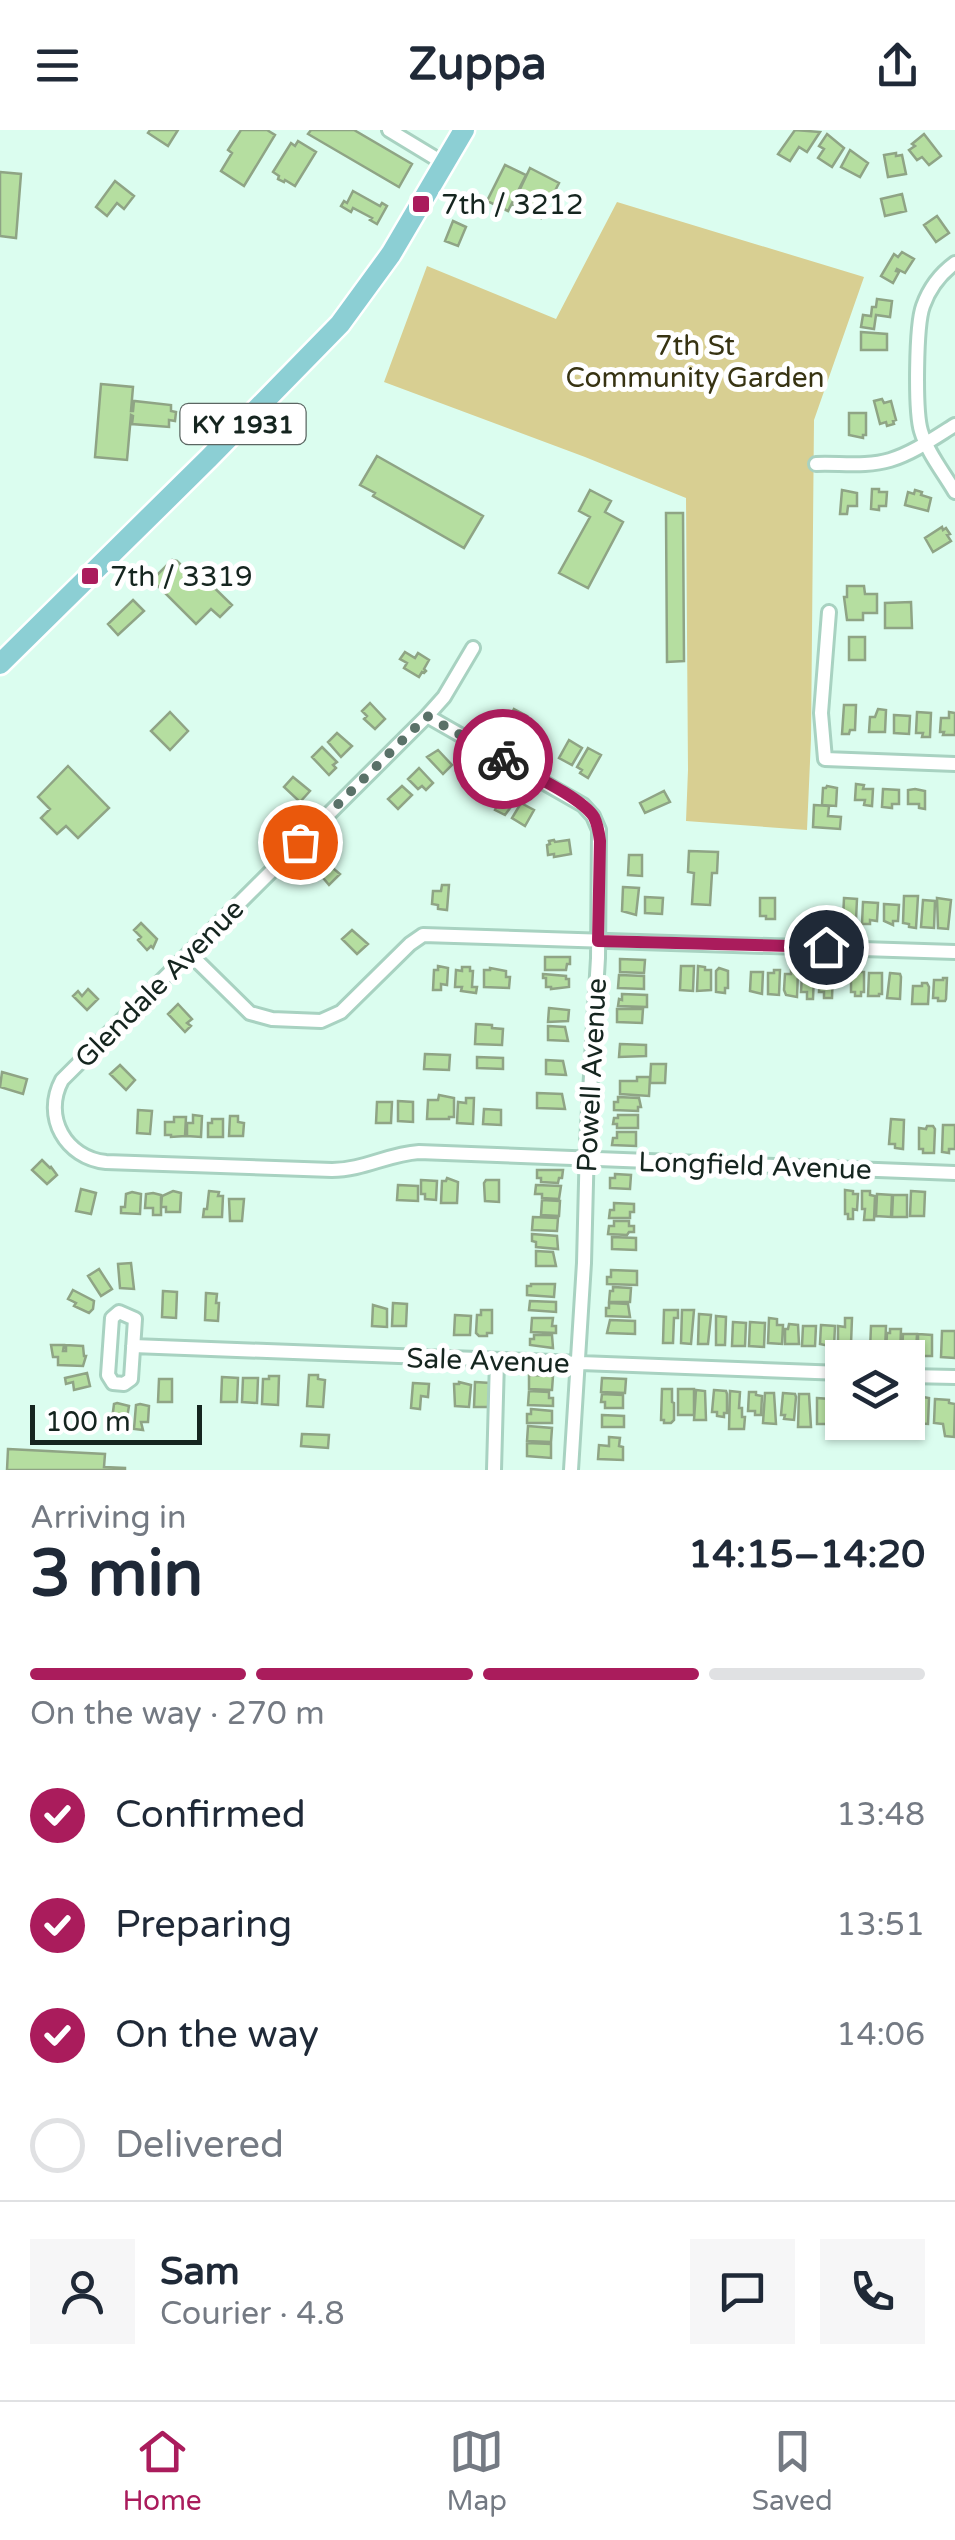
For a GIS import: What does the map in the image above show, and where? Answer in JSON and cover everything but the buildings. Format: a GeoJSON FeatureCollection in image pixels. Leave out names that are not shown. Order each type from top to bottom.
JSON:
{"type":"FeatureCollection","features":[{"type":"Feature","properties":{"kind":"main road","name":"KY 1931"},"geometry":{"type":"LineString","coordinates":[[0,664],[340,324],[390,254],[464,130]]}},
{"type":"Feature","properties":{"kind":"street"},"geometry":{"type":"LineString","coordinates":[[389,130],[445,164]]}},
{"type":"Feature","properties":{"kind":"street"},"geometry":{"type":"LineString","coordinates":[[955,263],[933,286],[920,314],[919,421],[926,443],[955,492]]}},
{"type":"Feature","properties":{"kind":"street"},"geometry":{"type":"LineString","coordinates":[[816,464],[876,463],[899,457],[955,425]]}},
{"type":"Feature","properties":{"kind":"street"},"geometry":{"type":"LineString","coordinates":[[829,612],[820,714],[825,759],[955,764]]}},
{"type":"Feature","properties":{"kind":"street","name":"Glendale Avenue"},"geometry":{"type":"LineString","coordinates":[[138,1163],[96,1161],[74,1150],[56,1120],[56,1092],[70,1071],[427,716],[444,697],[473,648]]}},
{"type":"Feature","properties":{"kind":"street","name":"Powell Avenue"},"geometry":{"type":"LineString","coordinates":[[427,716],[572,798],[593,816],[599,830],[584,1263],[571,1470]]}},
{"type":"Feature","properties":{"kind":"street"},"geometry":{"type":"LineString","coordinates":[[189,953],[250,1013],[272,1019],[321,1022],[341,1012],[423,935],[955,952]]}},
{"type":"Feature","properties":{"kind":"street","name":"Longfield Avenue"},"geometry":{"type":"LineString","coordinates":[[138,1163],[345,1170],[398,1154],[419,1152],[955,1172]]}},
{"type":"Feature","properties":{"kind":"street"},"geometry":{"type":"LineString","coordinates":[[119,1312],[135,1319],[133,1346],[130,1380],[113,1384],[108,1376],[112,1318],[119,1312]]}},
{"type":"Feature","properties":{"kind":"street","name":"Sale Avenue"},"geometry":{"type":"LineString","coordinates":[[133,1346],[825,1372]]}},
{"type":"Feature","properties":{"kind":"street"},"geometry":{"type":"LineString","coordinates":[[494,1470],[496,1360]]}},
{"type":"Feature","properties":{"kind":"street"},"geometry":{"type":"LineString","coordinates":[[925,1377],[955,1378]]}},
{"type":"Feature","properties":{"kind":"green space","name":"7th St Community Garden"},"geometry":{"type":"Polygon","coordinates":[[[617,202],[864,277],[814,420],[807,830],[686,821],[686,498],[384,382],[427,266],[556,319],[617,202]]]}},
{"type":"Feature","properties":{"kind":"way so far"},"geometry":{"type":"LineString","coordinates":[[300,842],[427,716],[503,759]]}},
{"type":"Feature","properties":{"kind":"place","name":"7th / 3212"},"geometry":{"type":"Point","coordinates":[421,204]}},
{"type":"Feature","properties":{"kind":"place","name":"7th / 3319"},"geometry":{"type":"Point","coordinates":[90,576]}},
{"type":"Feature","properties":{"kind":"route"},"geometry":{"type":"LineString","coordinates":[[503,759],[572,798],[593,816],[600,841],[598,941],[826,947]]}}]}
